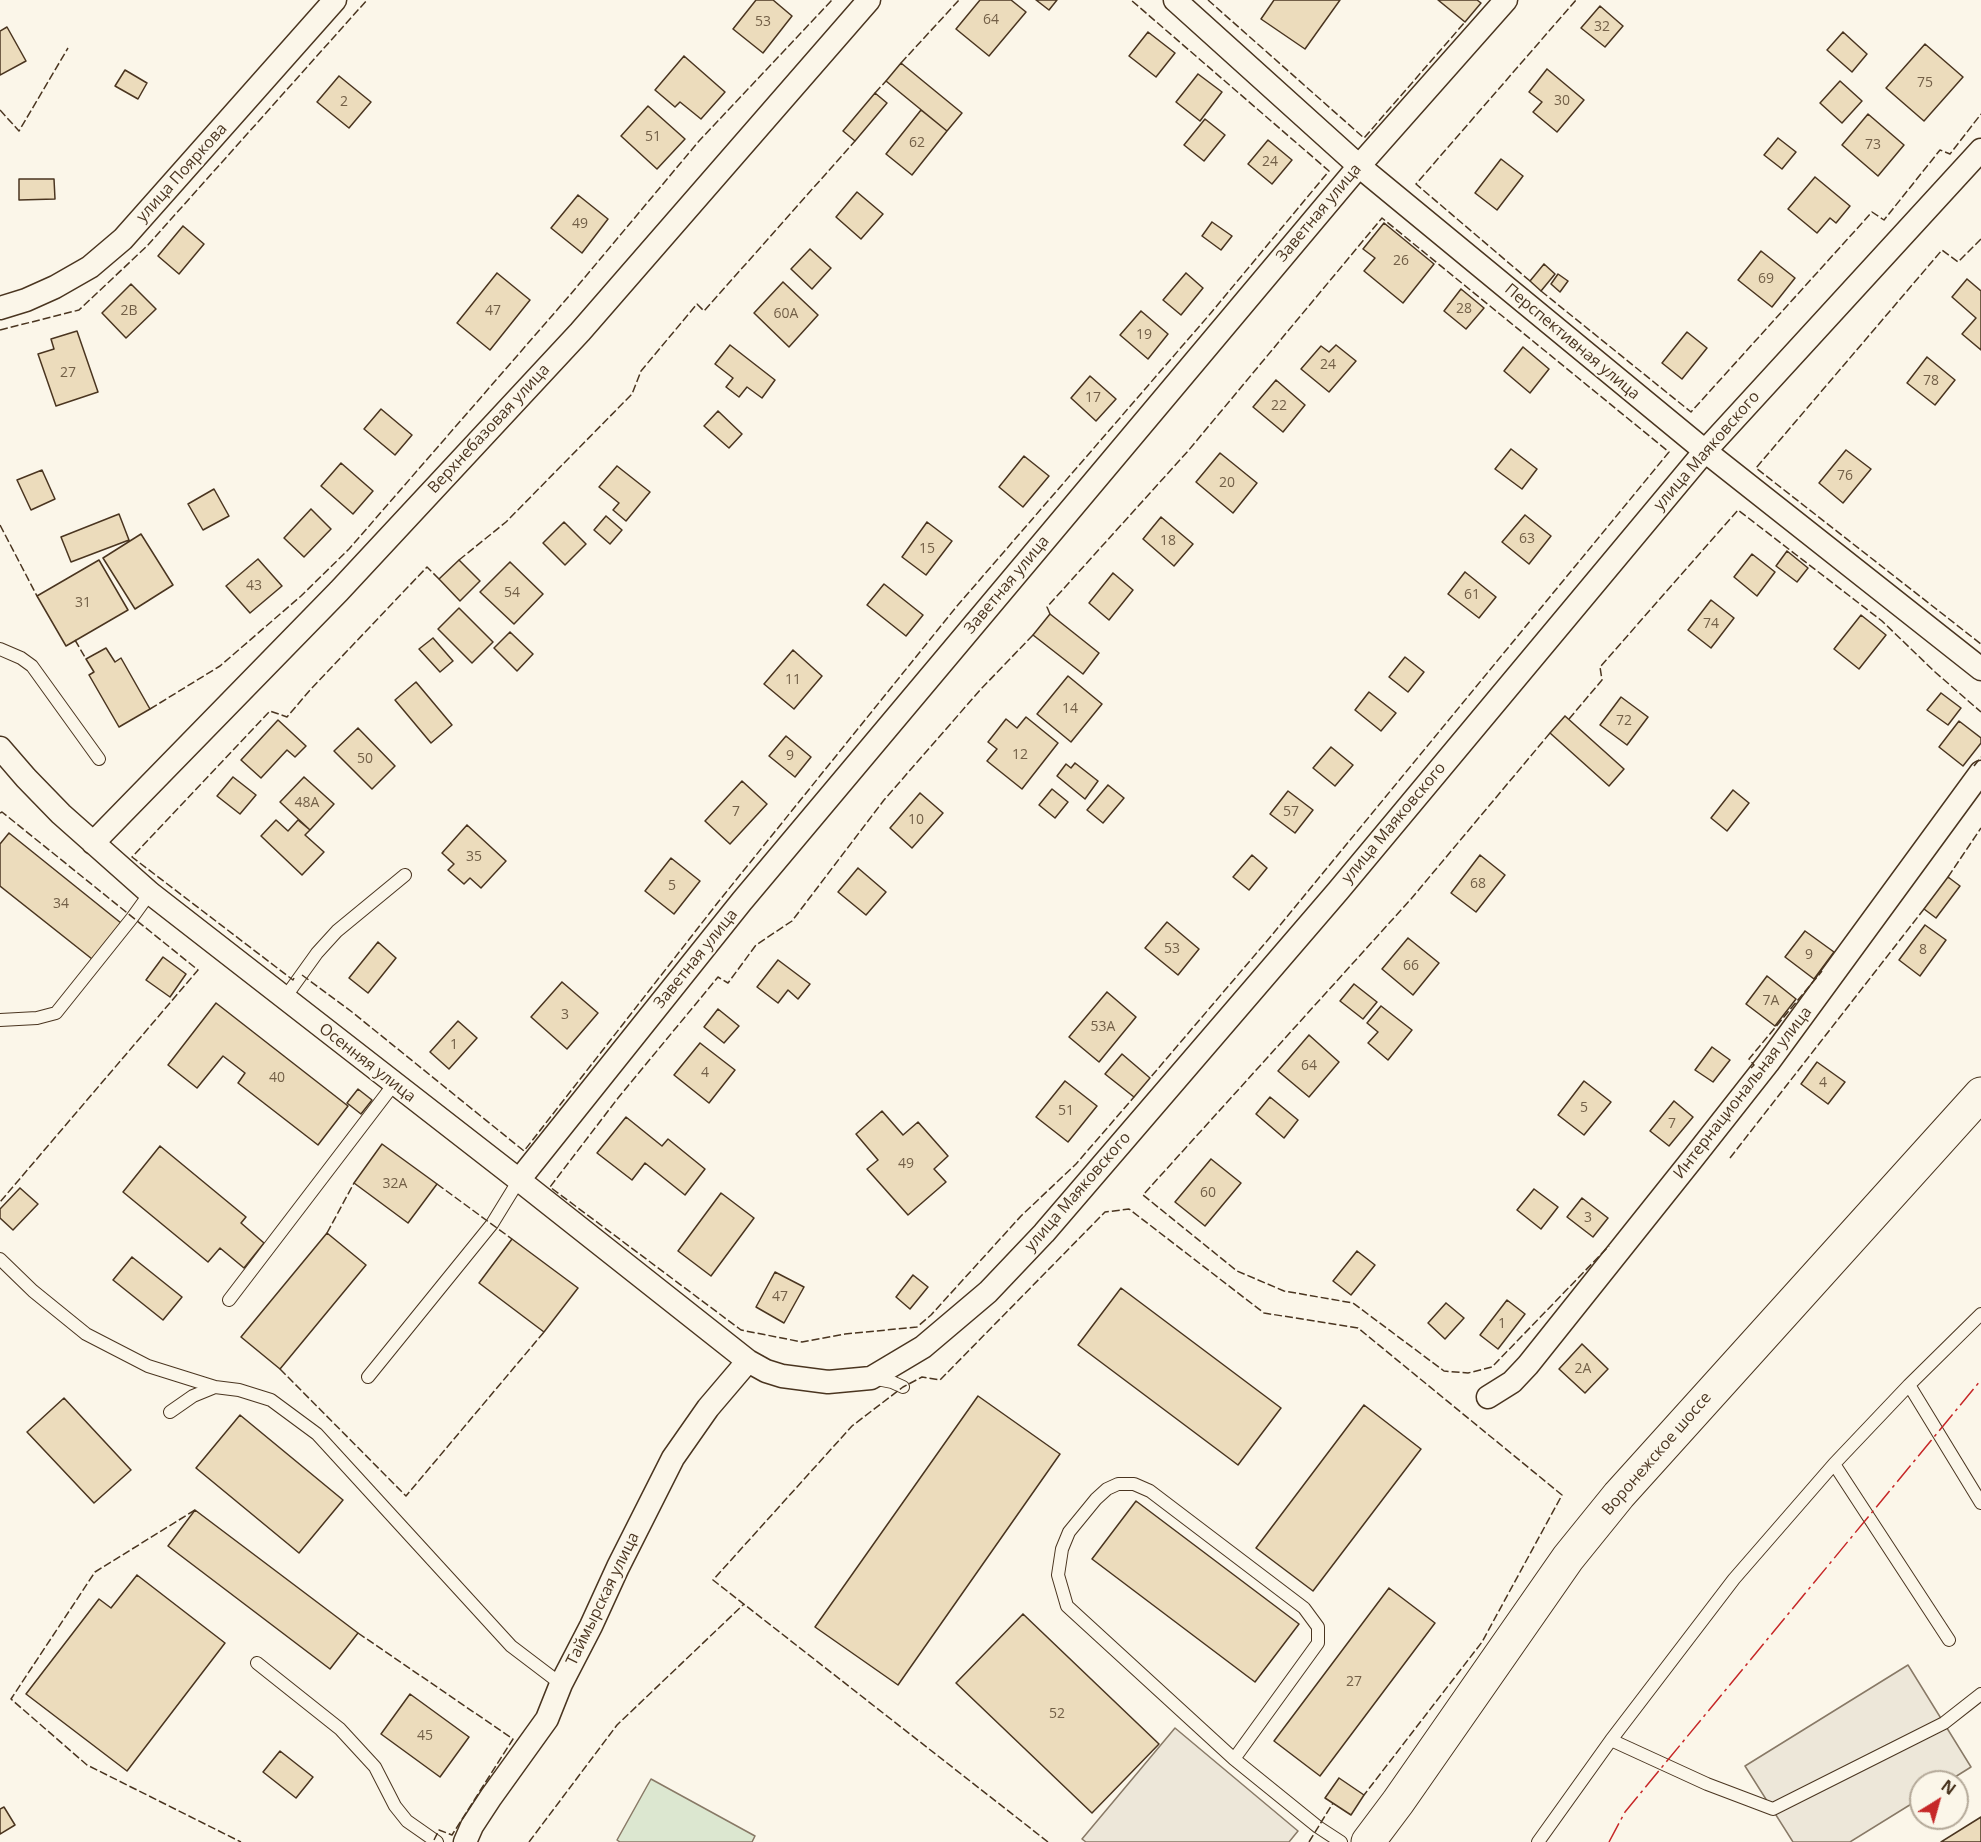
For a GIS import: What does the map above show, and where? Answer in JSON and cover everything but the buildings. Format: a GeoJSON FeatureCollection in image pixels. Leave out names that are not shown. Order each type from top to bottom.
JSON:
{"type":"FeatureCollection","features":[{"type":"Feature","properties":{"kind":"main road","name":"Воронежское шоссе"},"geometry":{"type":"LineString","coordinates":[[1368,1842],[1568,1558],[1620,1495],[1981,1094]]}},
{"type":"Feature","properties":{"kind":"street","name":"улица Пояркова"},"geometry":{"type":"LineString","coordinates":[[0,308],[26,300],[64,282],[90,267],[123,239],[335,0]]}},
{"type":"Feature","properties":{"kind":"street","name":"Верхнебазовая улица"},"geometry":{"type":"LineString","coordinates":[[93,843],[339,591],[580,332],[869,0]]}},
{"type":"Feature","properties":{"kind":"street","name":"Перспективная улица"},"geometry":{"type":"LineString","coordinates":[[1175,0],[1359,166],[1705,451],[1981,669]]}},
{"type":"Feature","properties":{"kind":"street","name":"Заветная улица"},"geometry":{"type":"LineString","coordinates":[[519,1180],[749,891],[1359,166],[1506,0]]}},
{"type":"Feature","properties":{"kind":"street","name":"улица Маяковского"},"geometry":{"type":"LineString","coordinates":[[748,1361],[766,1371],[782,1376],[828,1382],[871,1378],[924,1347],[987,1292],[1044,1233],[1338,891],[1705,451],[1981,150]]}},
{"type":"Feature","properties":{"kind":"street","name":"Осенняя улица"},"geometry":{"type":"LineString","coordinates":[[1,751],[93,843],[150,893],[748,1361]]}},
{"type":"Feature","properties":{"kind":"street","name":"Интернациональная улица"},"geometry":{"type":"LineString","coordinates":[[1488,1397],[1512,1382],[1528,1365],[1694,1157],[1768,1063],[1981,772]]}},
{"type":"Feature","properties":{"kind":"street","name":"Таймырская улица"},"geometry":{"type":"LineString","coordinates":[[465,1842],[472,1826],[491,1797],[547,1719],[561,1684],[673,1458],[708,1408],[748,1361]]}},
{"type":"Feature","properties":{"kind":"lane"},"geometry":{"type":"LineString","coordinates":[[0,649],[21,658],[32,666],[99,759]]}},
{"type":"Feature","properties":{"kind":"lane"},"geometry":{"type":"LineString","coordinates":[[284,999],[317,953],[337,931],[405,875]]}},
{"type":"Feature","properties":{"kind":"lane"},"geometry":{"type":"LineString","coordinates":[[0,1020],[37,1018],[56,1013],[150,893]]}},
{"type":"Feature","properties":{"kind":"lane"},"geometry":{"type":"LineString","coordinates":[[229,1300],[394,1084]]}},
{"type":"Feature","properties":{"kind":"lane"},"geometry":{"type":"LineString","coordinates":[[368,1377],[492,1224],[519,1180]]}},
{"type":"Feature","properties":{"kind":"lane"},"geometry":{"type":"LineString","coordinates":[[0,1258],[33,1291],[86,1334],[148,1365],[215,1387],[239,1390],[271,1400],[317,1434],[511,1646],[561,1684]]}},
{"type":"Feature","properties":{"kind":"lane"},"geometry":{"type":"LineString","coordinates":[[1538,1842],[1611,1740],[1734,1579],[1834,1464],[1981,1314]]}},
{"type":"Feature","properties":{"kind":"lane"},"geometry":{"type":"LineString","coordinates":[[871,1378],[892,1382],[903,1387]]}},
{"type":"Feature","properties":{"kind":"lane"},"geometry":{"type":"LineString","coordinates":[[1909,1385],[1981,1503]]}},
{"type":"Feature","properties":{"kind":"lane"},"geometry":{"type":"LineString","coordinates":[[170,1412],[193,1396],[215,1387]]}},
{"type":"Feature","properties":{"kind":"lane"},"geometry":{"type":"LineString","coordinates":[[1834,1464],[1949,1640]]}},
{"type":"Feature","properties":{"kind":"lane"},"geometry":{"type":"LineString","coordinates":[[1234,1759],[1318,1643],[1318,1627],[1304,1608],[1150,1491],[1134,1484],[1118,1484],[1107,1489],[1096,1499],[1069,1532],[1062,1549],[1058,1575],[1067,1606],[1234,1759],[1318,1827],[1341,1842]]}},
{"type":"Feature","properties":{"kind":"lane"},"geometry":{"type":"LineString","coordinates":[[257,1663],[340,1730],[375,1767],[395,1806],[407,1821],[437,1842]]}},
{"type":"Feature","properties":{"kind":"lane"},"geometry":{"type":"LineString","coordinates":[[1611,1740],[1707,1784],[1773,1809],[1944,1723],[1981,1694]]}},
{"type":"Feature","properties":{"kind":"green space"},"geometry":{"type":"Polygon","coordinates":[[[651,1779],[755,1836],[752,1842],[620,1842],[617,1840],[651,1779]]]}},
{"type":"Feature","properties":{"kind":"shaded area"},"geometry":{"type":"Polygon","coordinates":[[[1908,1665],[1971,1767],[1966,1770],[1909,1770],[1909,1805],[1850,1842],[1793,1842],[1745,1766],[1908,1665]]]}},
{"type":"Feature","properties":{"kind":"shaded area"},"geometry":{"type":"Polygon","coordinates":[[[1175,1728],[1298,1831],[1289,1842],[1086,1842],[1082,1839],[1175,1728]]]}},
{"type":"Feature","properties":{"kind":"fence"},"geometry":{"type":"LineString","coordinates":[[0,330],[79,310],[147,246],[367,0]]}},
{"type":"Feature","properties":{"kind":"fence"},"geometry":{"type":"LineString","coordinates":[[150,709],[220,666],[301,596],[349,549],[570,295],[699,141],[832,0]]}},
{"type":"Feature","properties":{"kind":"fence"},"geometry":{"type":"LineString","coordinates":[[901,63],[959,0]]}},
{"type":"Feature","properties":{"kind":"fence"},"geometry":{"type":"LineString","coordinates":[[302,975],[352,1012],[524,1151],[719,901],[957,606],[1210,314],[1329,171],[1131,0]]}},
{"type":"Feature","properties":{"kind":"fence"},"geometry":{"type":"LineString","coordinates":[[1208,0],[1364,138],[1465,22]]}},
{"type":"Feature","properties":{"kind":"fence"},"geometry":{"type":"LineString","coordinates":[[1530,281],[1416,184],[1576,0]]}},
{"type":"Feature","properties":{"kind":"fence"},"geometry":{"type":"LineString","coordinates":[[0,110],[19,131],[68,48]]}},
{"type":"Feature","properties":{"kind":"fence"},"geometry":{"type":"LineString","coordinates":[[875,93],[886,81]]}},
{"type":"Feature","properties":{"kind":"fence"},"geometry":{"type":"LineString","coordinates":[[1541,291],[1691,412],[1872,212],[1884,220],[1940,150],[1950,154],[1981,114]]}},
{"type":"Feature","properties":{"kind":"fence"},"geometry":{"type":"LineString","coordinates":[[459,560],[506,522],[632,394],[641,371],[697,304],[704,311],[855,141]]}},
{"type":"Feature","properties":{"kind":"fence"},"geometry":{"type":"LineString","coordinates":[[1050,614],[1047,607],[1188,451],[1382,218],[1669,452],[1272,935],[1150,1078]]}},
{"type":"Feature","properties":{"kind":"fence"},"geometry":{"type":"LineString","coordinates":[[1981,239],[1958,262],[1942,250],[1756,468],[1981,644]]}},
{"type":"Feature","properties":{"kind":"fence"},"geometry":{"type":"LineString","coordinates":[[1569,719],[1602,680],[1600,667],[1738,510],[1882,621],[1981,712]]}},
{"type":"Feature","properties":{"kind":"fence"},"geometry":{"type":"LineString","coordinates":[[0,525],[37,596]]}},
{"type":"Feature","properties":{"kind":"fence"},"geometry":{"type":"LineString","coordinates":[[294,978],[293,980],[132,857],[270,711],[287,717],[427,567],[439,579]]}},
{"type":"Feature","properties":{"kind":"fence"},"geometry":{"type":"LineString","coordinates":[[1033,635],[981,689],[884,800],[792,921],[756,945],[728,983],[718,977],[618,1098],[550,1187],[741,1330],[802,1342],[845,1334],[917,1327],[931,1315],[1021,1216],[1076,1164],[1134,1097]]}},
{"type":"Feature","properties":{"kind":"fence"},"geometry":{"type":"LineString","coordinates":[[75,640],[86,659]]}},
{"type":"Feature","properties":{"kind":"fence"},"geometry":{"type":"LineString","coordinates":[[1550,733],[1411,899],[1143,1195],[1237,1271],[1284,1291],[1353,1303],[1444,1371],[1468,1373],[1492,1367],[1609,1246]]}},
{"type":"Feature","properties":{"kind":"fence"},"geometry":{"type":"LineString","coordinates":[[1974,766],[1981,757]]}},
{"type":"Feature","properties":{"kind":"fence"},"geometry":{"type":"LineString","coordinates":[[0,813],[2,812],[198,970],[0,1202]]}},
{"type":"Feature","properties":{"kind":"fence"},"geometry":{"type":"LineString","coordinates":[[1948,877],[1981,828]]}},
{"type":"Feature","properties":{"kind":"fence"},"geometry":{"type":"LineString","coordinates":[[1730,1158],[1924,909]]}},
{"type":"Feature","properties":{"kind":"fence"},"geometry":{"type":"LineString","coordinates":[[1751,1068],[1754,1065],[1749,1059],[1822,971]]}},
{"type":"Feature","properties":{"kind":"fence"},"geometry":{"type":"LineString","coordinates":[[327,1233],[354,1183]]}},
{"type":"Feature","properties":{"kind":"fence"},"geometry":{"type":"LineString","coordinates":[[437,1184],[512,1239]]}},
{"type":"Feature","properties":{"kind":"fence"},"geometry":{"type":"LineString","coordinates":[[1048,1842],[713,1580],[852,1426],[903,1387],[922,1377],[940,1380],[1105,1212],[1129,1209],[1264,1313],[1358,1328],[1562,1495],[1482,1642],[1364,1795]]}},
{"type":"Feature","properties":{"kind":"fence"},"geometry":{"type":"LineString","coordinates":[[280,1369],[406,1496],[544,1332]]}},
{"type":"Feature","properties":{"kind":"fence"},"geometry":{"type":"LineString","coordinates":[[195,1510],[95,1572],[11,1699],[87,1765],[241,1842]]}},
{"type":"Feature","properties":{"kind":"fence"},"geometry":{"type":"LineString","coordinates":[[529,1842],[617,1725],[744,1604]]}},
{"type":"Feature","properties":{"kind":"fence"},"geometry":{"type":"LineString","coordinates":[[358,1633],[513,1739],[452,1835],[439,1830],[434,1840]]}},
{"type":"Feature","properties":{"kind":"fence"},"geometry":{"type":"LineString","coordinates":[[1309,1842],[1333,1803]]}},
{"type":"Feature","properties":{"kind":"power"},"geometry":{"type":"LineString","coordinates":[[1609,1842],[1625,1812],[1981,1380]]}}]}
